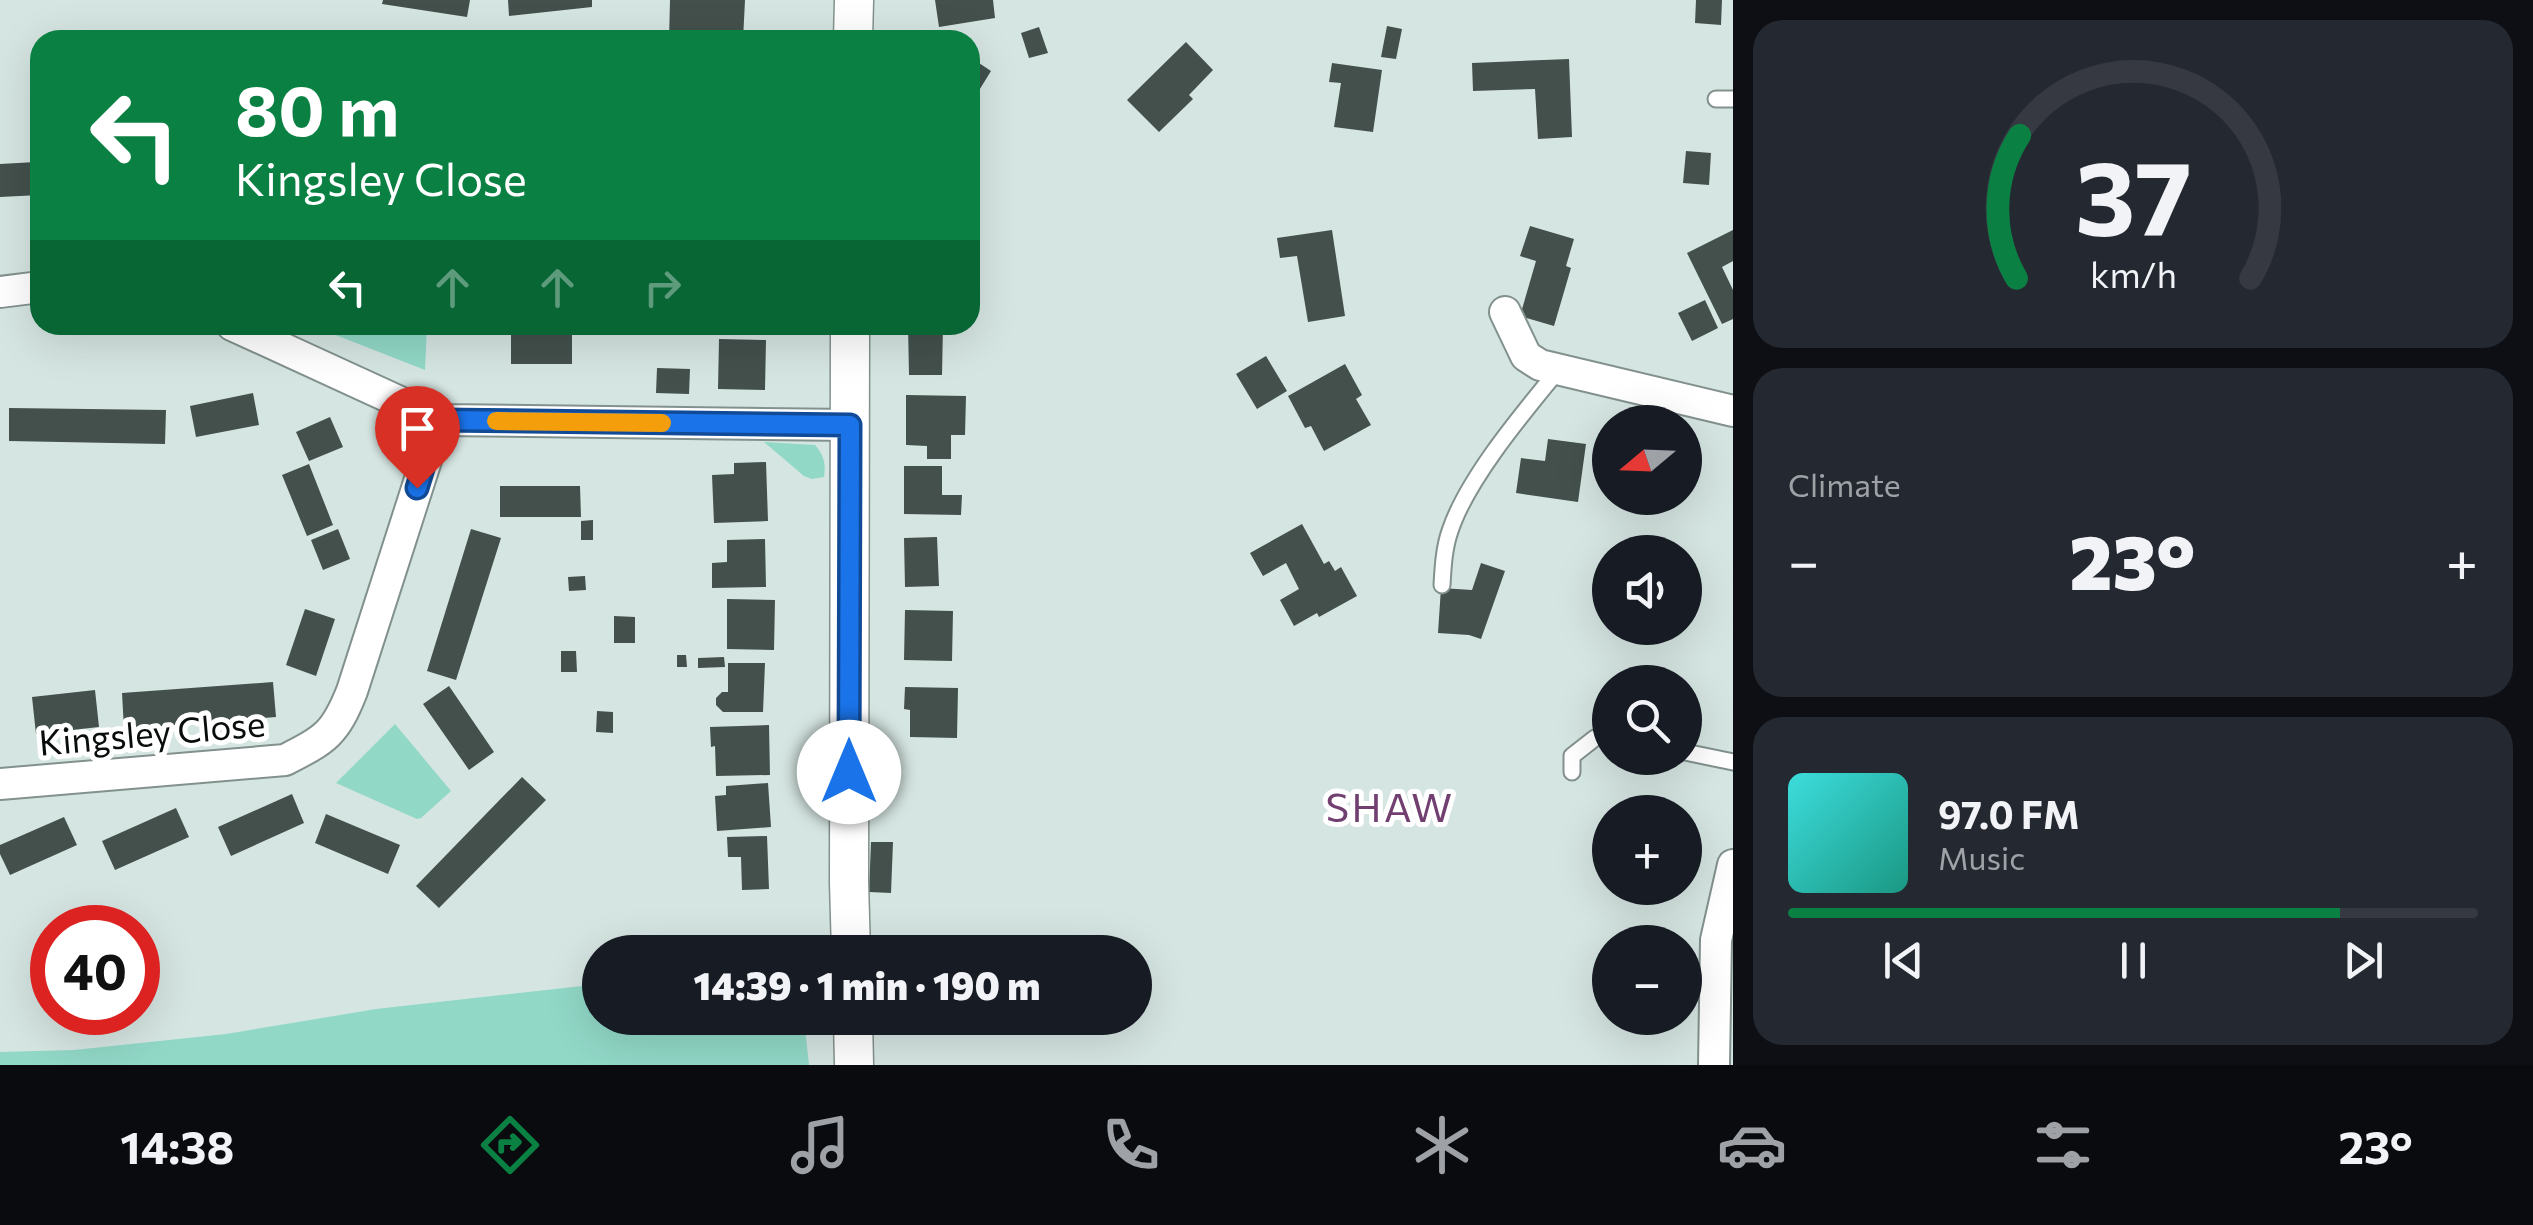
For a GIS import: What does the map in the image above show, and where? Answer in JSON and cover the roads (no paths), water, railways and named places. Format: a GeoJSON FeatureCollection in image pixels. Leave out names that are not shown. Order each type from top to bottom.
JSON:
{"type":"FeatureCollection","features":[{"type":"Feature","properties":{"kind":"street"},"geometry":{"type":"LineString","coordinates":[[853,30],[854,0]]}},
{"type":"Feature","properties":{"kind":"street"},"geometry":{"type":"LineString","coordinates":[[0,292],[30,288]]}},
{"type":"Feature","properties":{"kind":"street"},"geometry":{"type":"LineString","coordinates":[[1506,312],[1526,356],[1540,365],[1733,411]]}},
{"type":"Feature","properties":{"kind":"street"},"geometry":{"type":"LineString","coordinates":[[254,335],[438,420],[850,425]]}},
{"type":"Feature","properties":{"kind":"street"},"geometry":{"type":"LineString","coordinates":[[850,335],[851,935]]}},
{"type":"Feature","properties":{"kind":"street","name":"Kingsley Close"},"geometry":{"type":"LineString","coordinates":[[0,784],[285,760],[327,737],[340,720],[352,691],[438,420]]}},
{"type":"Feature","properties":{"kind":"street"},"geometry":{"type":"LineString","coordinates":[[1714,1065],[1716,940],[1733,865]]}},
{"type":"Feature","properties":{"kind":"street"},"geometry":{"type":"LineString","coordinates":[[853,1035],[854,1065]]}},
{"type":"Feature","properties":{"kind":"lane"},"geometry":{"type":"LineString","coordinates":[[1442,585],[1448,536],[1456,514],[1476,480],[1559,370]]}},
{"type":"Feature","properties":{"kind":"lane"},"geometry":{"type":"LineString","coordinates":[[1572,772],[1572,756],[1592,740]]}},
{"type":"Feature","properties":{"kind":"lane"},"geometry":{"type":"LineString","coordinates":[[1702,756],[1733,762]]}},
{"type":"Feature","properties":{"kind":"district","name":"SHAW"},"geometry":{"type":"Point","coordinates":[1390,808]}}]}
